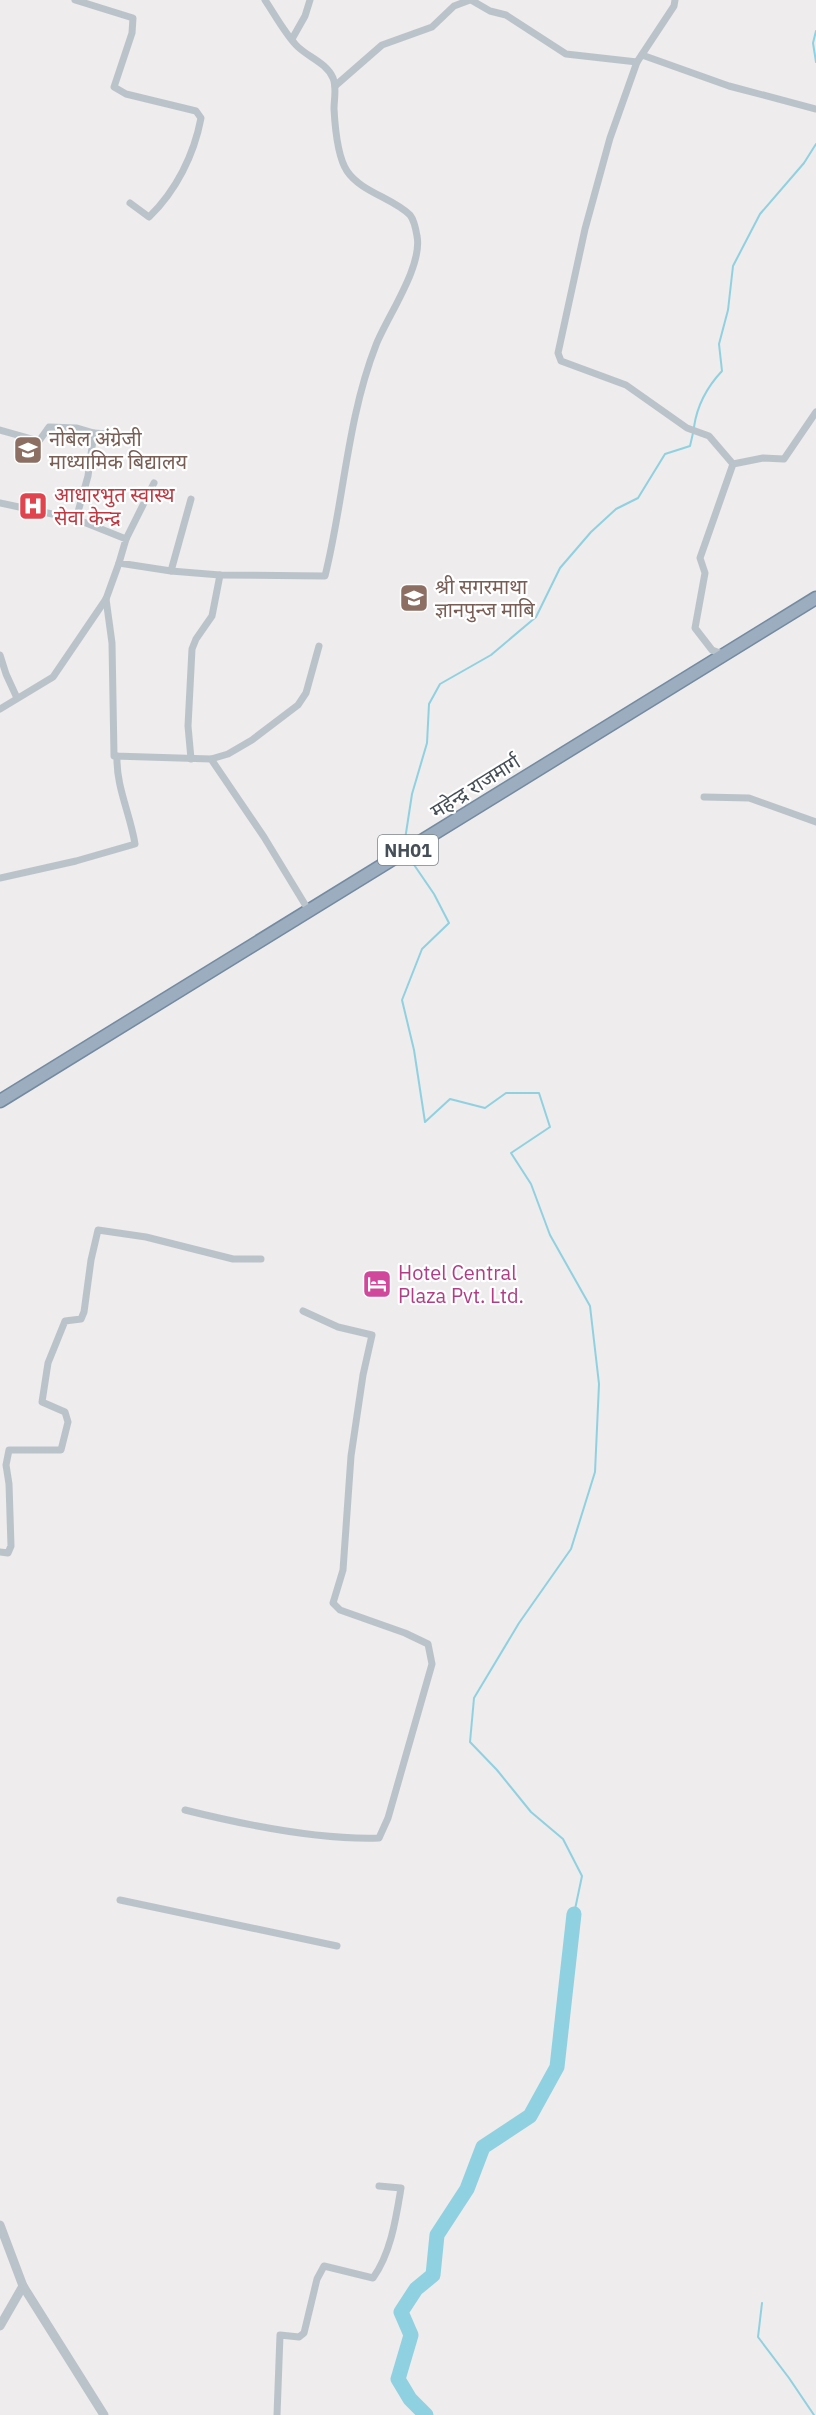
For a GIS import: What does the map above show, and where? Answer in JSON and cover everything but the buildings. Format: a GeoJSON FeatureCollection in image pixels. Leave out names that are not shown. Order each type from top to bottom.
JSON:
{"type":"FeatureCollection","features":[{"type":"Feature","properties":{"kind":"highway","name":"महेन्द्र राजमार्ग"},"geometry":{"type":"LineString","coordinates":[[0,1101],[816,597]]}},
{"type":"Feature","properties":{"kind":"street"},"geometry":{"type":"LineString","coordinates":[[75,0],[133,18],[132,33],[114,87],[126,94],[196,111],[201,118],[198,134],[179,180],[164,202],[149,217],[130,203]]}},
{"type":"Feature","properties":{"kind":"street"},"geometry":{"type":"LineString","coordinates":[[119,563],[171,571],[220,575],[325,576],[359,401],[373,352],[405,288],[416,253],[418,239],[410,216],[359,183],[345,169],[341,158],[334,111],[335,86],[326,67],[308,56],[292,39],[266,0]]}},
{"type":"Feature","properties":{"kind":"street"},"geometry":{"type":"LineString","coordinates":[[292,39],[305,16],[310,0]]}},
{"type":"Feature","properties":{"kind":"street"},"geometry":{"type":"LineString","coordinates":[[335,86],[382,45],[432,27],[454,6],[470,0],[490,11],[506,15],[566,54],[637,62]]}},
{"type":"Feature","properties":{"kind":"street"},"geometry":{"type":"LineString","coordinates":[[675,0],[674,6],[637,62],[610,138],[585,229],[558,353],[561,361],[626,385],[687,428],[709,436],[733,464]]}},
{"type":"Feature","properties":{"kind":"street"},"geometry":{"type":"LineString","coordinates":[[642,55],[729,86],[816,109]]}},
{"type":"Feature","properties":{"kind":"street"},"geometry":{"type":"LineString","coordinates":[[733,464],[763,458],[783,459],[816,412]]}},
{"type":"Feature","properties":{"kind":"street"},"geometry":{"type":"LineString","coordinates":[[0,430],[39,441],[50,427],[77,428],[94,433],[134,436]]}},
{"type":"Feature","properties":{"kind":"street"},"geometry":{"type":"LineString","coordinates":[[76,519],[88,476],[94,433]]}},
{"type":"Feature","properties":{"kind":"street"},"geometry":{"type":"LineString","coordinates":[[725,655],[712,650],[695,628],[705,573],[700,558],[733,464]]}},
{"type":"Feature","properties":{"kind":"street"},"geometry":{"type":"LineString","coordinates":[[0,709],[53,677],[106,599],[126,539],[154,483]]}},
{"type":"Feature","properties":{"kind":"street"},"geometry":{"type":"LineString","coordinates":[[171,571],[191,499]]}},
{"type":"Feature","properties":{"kind":"street"},"geometry":{"type":"LineString","coordinates":[[0,503],[76,519],[126,539]]}},
{"type":"Feature","properties":{"kind":"street"},"geometry":{"type":"LineString","coordinates":[[191,759],[188,726],[192,649],[212,616],[220,575]]}},
{"type":"Feature","properties":{"kind":"street"},"geometry":{"type":"LineString","coordinates":[[106,599],[112,643],[114,756],[211,759],[228,754],[260,735],[303,700],[319,646]]}},
{"type":"Feature","properties":{"kind":"street"},"geometry":{"type":"LineString","coordinates":[[0,655],[17,698]]}},
{"type":"Feature","properties":{"kind":"street"},"geometry":{"type":"LineString","coordinates":[[0,878],[76,861],[135,844],[132,824],[116,775],[117,756]]}},
{"type":"Feature","properties":{"kind":"street"},"geometry":{"type":"LineString","coordinates":[[211,759],[264,837],[309,911]]}},
{"type":"Feature","properties":{"kind":"street"},"geometry":{"type":"LineString","coordinates":[[704,797],[749,798],[816,822]]}},
{"type":"Feature","properties":{"kind":"street"},"geometry":{"type":"LineString","coordinates":[[0,1552],[8,1553],[11,1546],[9,1484],[6,1465],[9,1450],[61,1450],[68,1422],[65,1412],[42,1402],[48,1363],[65,1321],[81,1319],[84,1312],[91,1260],[98,1230],[146,1237],[233,1259],[261,1259]]}},
{"type":"Feature","properties":{"kind":"street"},"geometry":{"type":"LineString","coordinates":[[185,1810],[228,1821],[308,1833],[358,1839],[380,1838],[388,1818],[432,1664],[428,1644],[405,1633],[340,1611],[333,1603],[343,1570],[351,1456],[363,1375],[372,1335],[338,1327],[303,1311]]}},
{"type":"Feature","properties":{"kind":"street"},"geometry":{"type":"LineString","coordinates":[[120,1900],[337,1946]]}},
{"type":"Feature","properties":{"kind":"street"},"geometry":{"type":"LineString","coordinates":[[277,2415],[280,2335],[299,2337],[304,2333],[317,2279],[324,2266],[373,2278],[378,2271],[388,2247],[401,2188],[379,2186]]}},
{"type":"Feature","properties":{"kind":"street"},"geometry":{"type":"LineString","coordinates":[[0,2225],[23,2286],[104,2415]]}},
{"type":"Feature","properties":{"kind":"street"},"geometry":{"type":"LineString","coordinates":[[0,2326],[23,2286]]}},
{"type":"Feature","properties":{"kind":"waterway"},"geometry":{"type":"LineString","coordinates":[[816,31],[813,43],[816,62]]}},
{"type":"Feature","properties":{"kind":"waterway"},"geometry":{"type":"LineString","coordinates":[[694,427],[704,397],[722,371],[719,344],[728,310],[733,266],[760,214],[804,163],[816,144]]}},
{"type":"Feature","properties":{"kind":"waterway"},"geometry":{"type":"LineString","coordinates":[[404,846],[412,794],[427,743],[429,704],[440,684],[491,655],[536,617],[560,568],[591,532],[616,509],[638,498],[665,454],[690,446],[693,433]]}},
{"type":"Feature","properties":{"kind":"waterway"},"geometry":{"type":"LineString","coordinates":[[408,856],[434,894],[449,923],[422,949],[402,1000],[414,1050],[425,1122],[450,1099],[485,1108],[506,1093],[539,1093],[550,1127],[511,1153],[531,1184],[550,1235],[590,1306],[599,1384],[595,1472],[571,1549],[519,1623],[474,1698],[470,1742],[497,1770],[531,1812],[563,1839],[582,1876],[574,1914]]}},
{"type":"Feature","properties":{"kind":"waterway"},"geometry":{"type":"LineString","coordinates":[[426,2415],[410,2399],[398,2379],[411,2335],[401,2312],[416,2289],[433,2275],[437,2235],[467,2189],[483,2147],[530,2116],[557,2067],[574,1914]]}},
{"type":"Feature","properties":{"kind":"waterway"},"geometry":{"type":"LineString","coordinates":[[762,2303],[758,2337],[814,2415]]}},
{"type":"Feature","properties":{"kind":"place","name":"नोबेल अंग्रेजी माध्यामिक बिद्यालय"},"geometry":{"type":"Point","coordinates":[28,450]}},
{"type":"Feature","properties":{"kind":"place","name":"आधारभुत स्वास्थ सेवा केन्द्र"},"geometry":{"type":"Point","coordinates":[33,506]}},
{"type":"Feature","properties":{"kind":"place","name":"श्री सगरमाथा ज्ञानपुन्ज माबि"},"geometry":{"type":"Point","coordinates":[414,598]}},
{"type":"Feature","properties":{"kind":"place","name":"Hotel Central Plaza Pvt. Ltd."},"geometry":{"type":"Point","coordinates":[377,1284]}}]}
